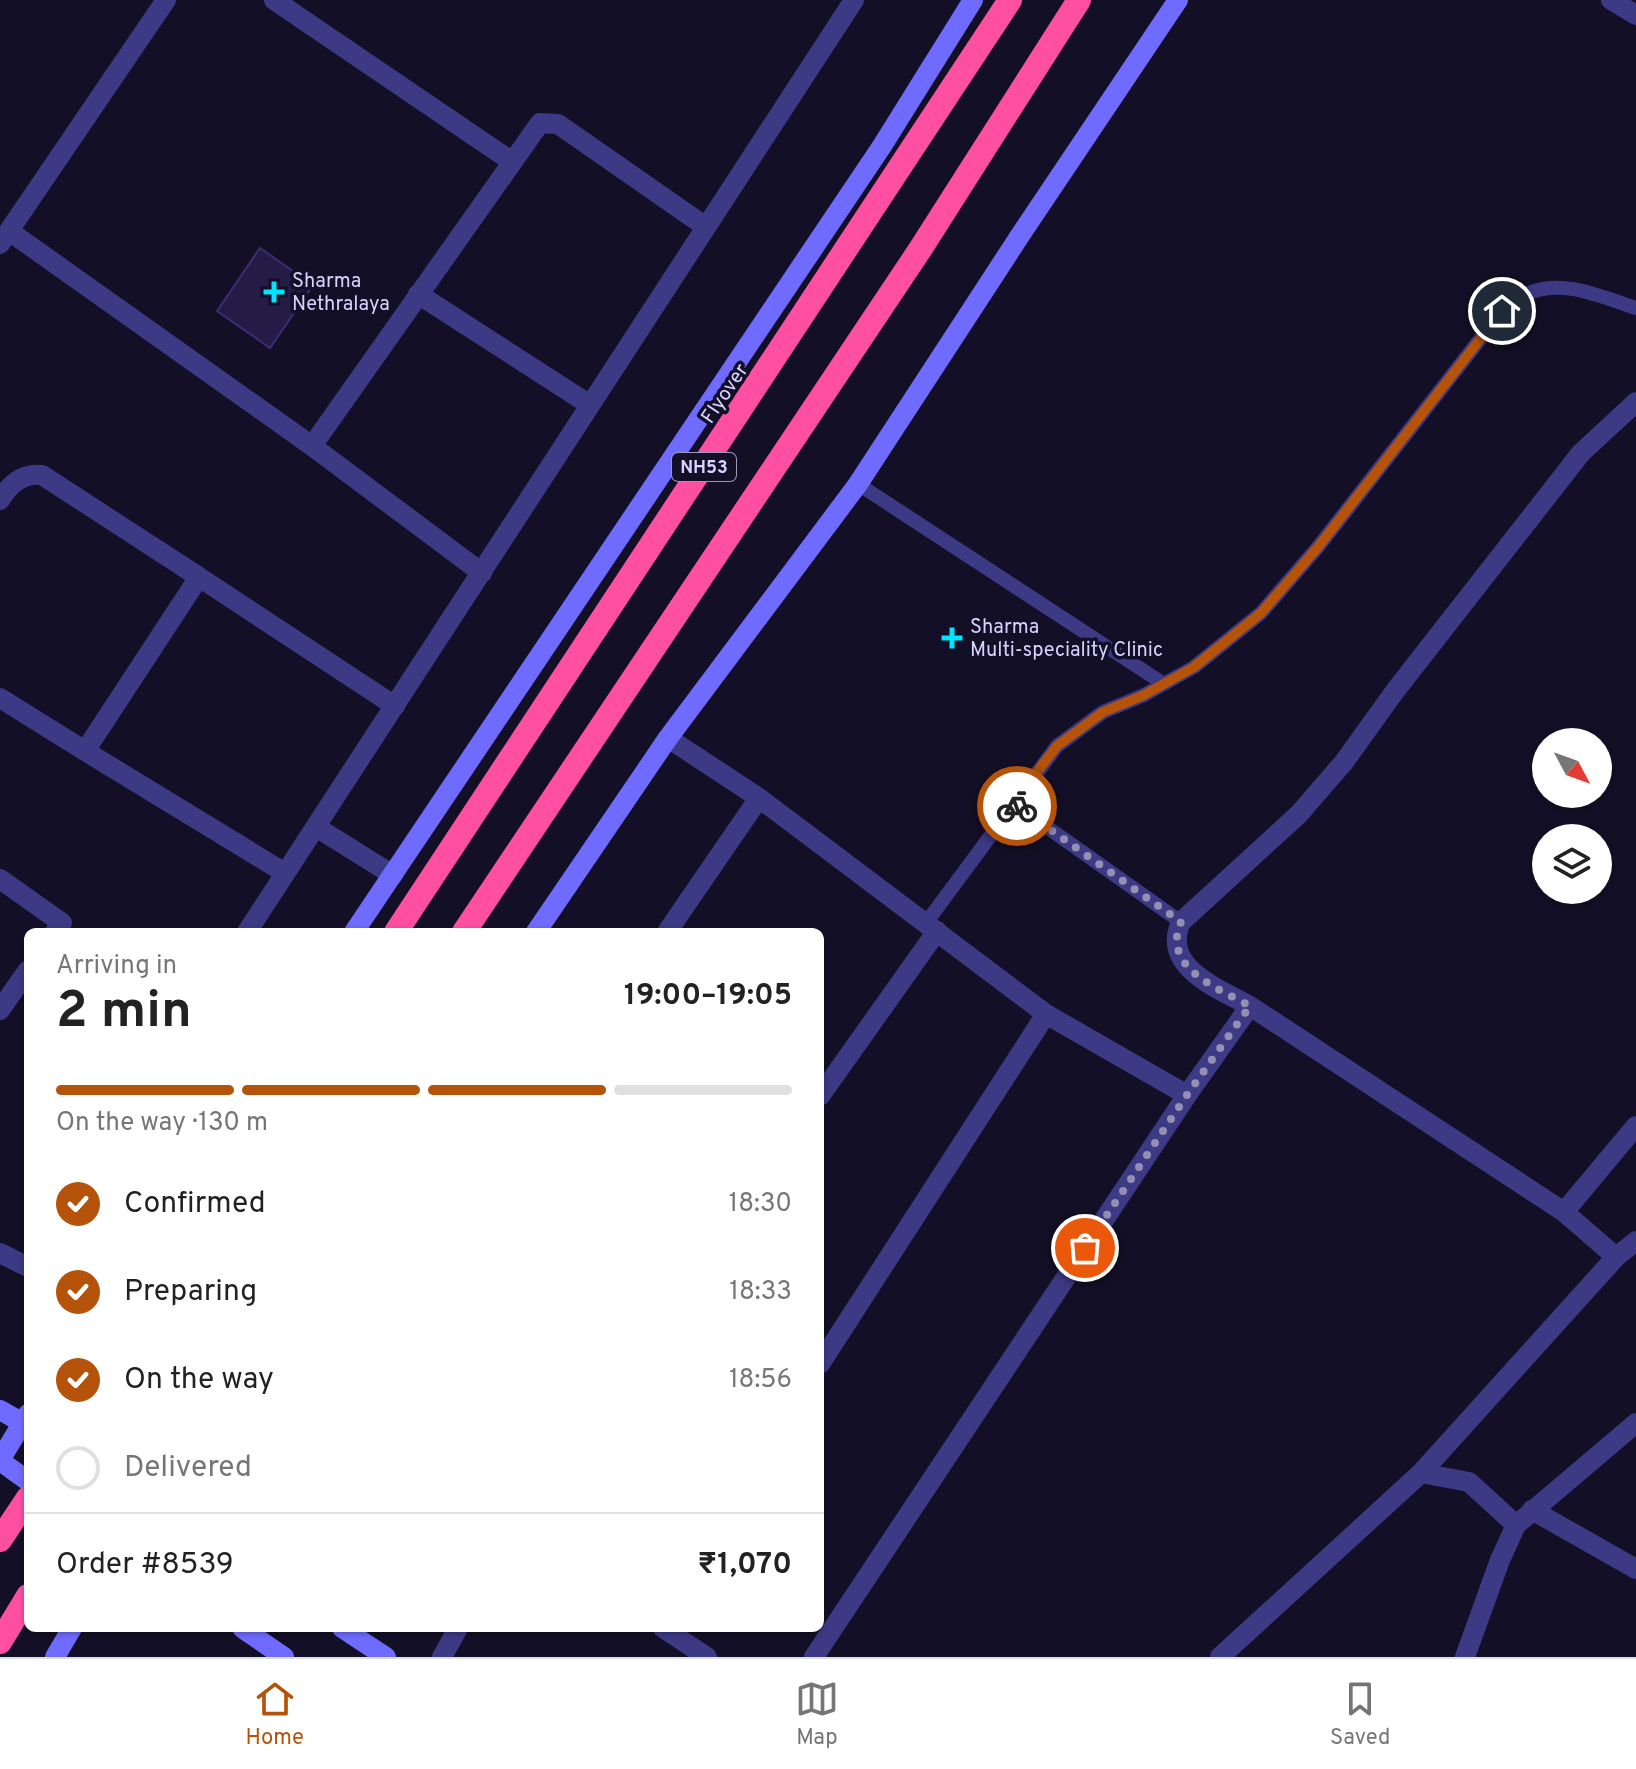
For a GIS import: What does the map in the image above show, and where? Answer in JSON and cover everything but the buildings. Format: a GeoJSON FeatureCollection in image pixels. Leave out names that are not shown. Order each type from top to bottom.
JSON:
{"type":"FeatureCollection","features":[{"type":"Feature","properties":{"kind":"highway","name":"Flyover"},"geometry":{"type":"LineString","coordinates":[[399,928],[1010,0]]}},
{"type":"Feature","properties":{"kind":"highway","name":"NH53"},"geometry":{"type":"LineString","coordinates":[[467,928],[921,248],[1079,0]]}},
{"type":"Feature","properties":{"kind":"highway"},"geometry":{"type":"LineString","coordinates":[[0,1540],[24,1504]]}},
{"type":"Feature","properties":{"kind":"highway"},"geometry":{"type":"LineString","coordinates":[[0,1642],[24,1603]]}},
{"type":"Feature","properties":{"kind":"street"},"geometry":{"type":"LineString","coordinates":[[166,0],[4,238],[312,446],[482,573]]}},
{"type":"Feature","properties":{"kind":"street"},"geometry":{"type":"LineString","coordinates":[[274,0],[511,161]]}},
{"type":"Feature","properties":{"kind":"street"},"geometry":{"type":"LineString","coordinates":[[250,928],[854,0]]}},
{"type":"Feature","properties":{"kind":"street"},"geometry":{"type":"LineString","coordinates":[[357,928],[882,146],[973,0]]}},
{"type":"Feature","properties":{"kind":"street"},"geometry":{"type":"LineString","coordinates":[[539,928],[668,738],[858,484],[1178,0]]}},
{"type":"Feature","properties":{"kind":"street"},"geometry":{"type":"LineString","coordinates":[[1611,0],[1636,15]]}},
{"type":"Feature","properties":{"kind":"street"},"geometry":{"type":"LineString","coordinates":[[312,446],[540,123],[558,124],[706,227]]}},
{"type":"Feature","properties":{"kind":"street"},"geometry":{"type":"LineString","coordinates":[[418,294],[590,405]]}},
{"type":"Feature","properties":{"kind":"street"},"geometry":{"type":"LineString","coordinates":[[1616,1257],[1564,1212],[1250,1006],[1207,983],[1180,960],[1174,937],[1181,922],[1299,814],[1344,762],[1395,691],[1581,453],[1636,402]]}},
{"type":"Feature","properties":{"kind":"street"},"geometry":{"type":"LineString","coordinates":[[0,500],[16,481],[30,474],[52,479],[395,706]]}},
{"type":"Feature","properties":{"kind":"street"},"geometry":{"type":"LineString","coordinates":[[85,751],[199,577]]}},
{"type":"Feature","properties":{"kind":"street"},"geometry":{"type":"LineString","coordinates":[[0,698],[285,873]]}},
{"type":"Feature","properties":{"kind":"street"},"geometry":{"type":"LineString","coordinates":[[668,738],[759,798],[1046,1014],[1187,1095]]}},
{"type":"Feature","properties":{"kind":"street"},"geometry":{"type":"LineString","coordinates":[[670,928],[759,798]]}},
{"type":"Feature","properties":{"kind":"street"},"geometry":{"type":"LineString","coordinates":[[316,827],[393,875]]}},
{"type":"Feature","properties":{"kind":"street"},"geometry":{"type":"LineString","coordinates":[[0,879],[63,928]]}},
{"type":"Feature","properties":{"kind":"street"},"geometry":{"type":"LineString","coordinates":[[824,1090],[931,927]]}},
{"type":"Feature","properties":{"kind":"street"},"geometry":{"type":"LineString","coordinates":[[0,1010],[24,976]]}},
{"type":"Feature","properties":{"kind":"street"},"geometry":{"type":"LineString","coordinates":[[814,1657],[1187,1095],[1250,1006]]}},
{"type":"Feature","properties":{"kind":"street"},"geometry":{"type":"LineString","coordinates":[[824,1358],[1046,1014]]}},
{"type":"Feature","properties":{"kind":"street"},"geometry":{"type":"LineString","coordinates":[[1564,1212],[1636,1126]]}},
{"type":"Feature","properties":{"kind":"street"},"geometry":{"type":"LineString","coordinates":[[1220,1657],[1421,1473],[1616,1257],[1636,1241]]}},
{"type":"Feature","properties":{"kind":"street"},"geometry":{"type":"LineString","coordinates":[[0,1253],[24,1265]]}},
{"type":"Feature","properties":{"kind":"street"},"geometry":{"type":"LineString","coordinates":[[0,1410],[24,1419]]}},
{"type":"Feature","properties":{"kind":"street"},"geometry":{"type":"LineString","coordinates":[[24,1423],[0,1460],[24,1478]]}},
{"type":"Feature","properties":{"kind":"street"},"geometry":{"type":"LineString","coordinates":[[1465,1657],[1516,1525],[1636,1423]]}},
{"type":"Feature","properties":{"kind":"street"},"geometry":{"type":"LineString","coordinates":[[1421,1473],[1469,1482],[1516,1525]]}},
{"type":"Feature","properties":{"kind":"street"},"geometry":{"type":"LineString","coordinates":[[1532,1510],[1636,1569]]}},
{"type":"Feature","properties":{"kind":"street"},"geometry":{"type":"LineString","coordinates":[[55,1657],[70,1632]]}},
{"type":"Feature","properties":{"kind":"street"},"geometry":{"type":"LineString","coordinates":[[248,1632],[284,1657]]}},
{"type":"Feature","properties":{"kind":"street"},"geometry":{"type":"LineString","coordinates":[[348,1632],[386,1657]]}},
{"type":"Feature","properties":{"kind":"street"},"geometry":{"type":"LineString","coordinates":[[442,1657],[456,1632]]}},
{"type":"Feature","properties":{"kind":"street"},"geometry":{"type":"LineString","coordinates":[[669,1632],[707,1657]]}},
{"type":"Feature","properties":{"kind":"lane"},"geometry":{"type":"LineString","coordinates":[[931,927],[1013,803],[1057,746],[1103,712],[1194,667],[1261,613],[1318,547],[1502,311],[1529,293],[1550,288],[1584,291],[1636,308]]}},
{"type":"Feature","properties":{"kind":"lane"},"geometry":{"type":"LineString","coordinates":[[858,484],[1164,684]]}},
{"type":"Feature","properties":{"kind":"lane"},"geometry":{"type":"LineString","coordinates":[[1013,803],[1181,922]]}},
{"type":"Feature","properties":{"kind":"way so far"},"geometry":{"type":"LineString","coordinates":[[1017,806],[1181,922],[1174,937],[1180,960],[1207,983],[1250,1006],[1085,1248]]}},
{"type":"Feature","properties":{"kind":"place","name":"Sharma Nethralaya"},"geometry":{"type":"Point","coordinates":[274,292]}},
{"type":"Feature","properties":{"kind":"place","name":"Sharma Multi-speciality Clinic"},"geometry":{"type":"Point","coordinates":[952,638]}},
{"type":"Feature","properties":{"kind":"route"},"geometry":{"type":"LineString","coordinates":[[1017,806],[1013,803],[1057,746],[1103,712],[1144,695],[1194,667],[1261,613],[1318,547],[1502,311]]}}]}
